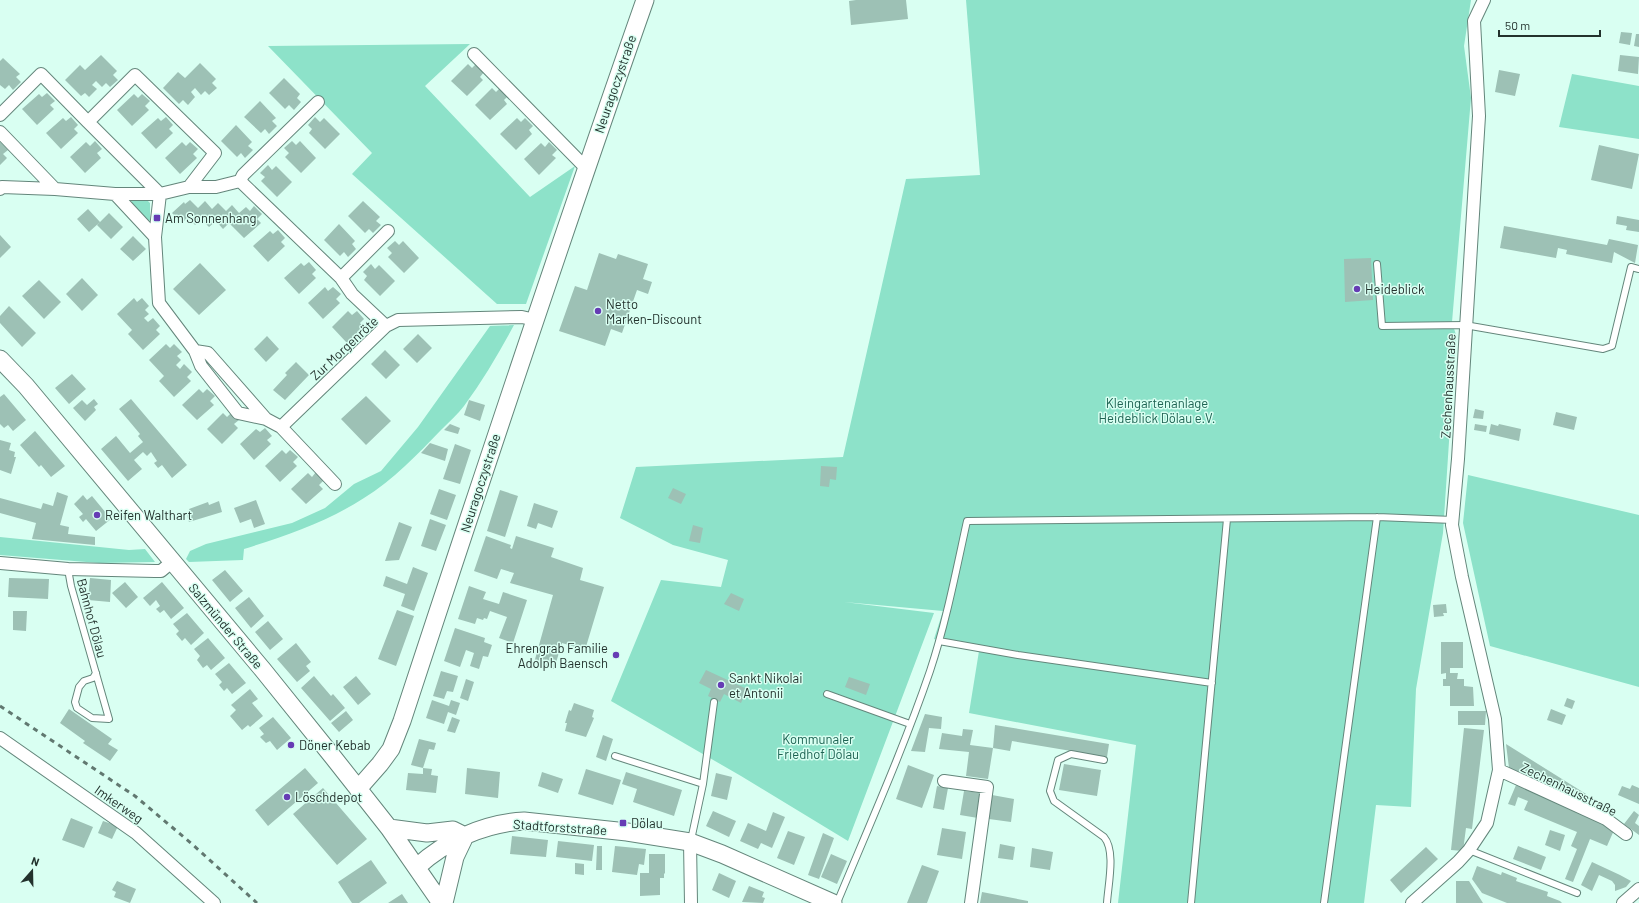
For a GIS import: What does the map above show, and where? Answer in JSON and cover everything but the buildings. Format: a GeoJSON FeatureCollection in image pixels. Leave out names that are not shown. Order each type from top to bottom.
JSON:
{"type":"FeatureCollection","features":[{"type":"Feature","properties":{"kind":"main road","name":"Neuragoczystraße"},"geometry":{"type":"LineString","coordinates":[[358,789],[391,749],[402,721],[586,168],[645,0]]}},
{"type":"Feature","properties":{"kind":"main road","name":"Salzmünder Straße"},"geometry":{"type":"LineString","coordinates":[[0,359],[26,386],[263,670],[389,828],[441,903]]}},
{"type":"Feature","properties":{"kind":"main road","name":"Stadtforststraße"},"geometry":{"type":"LineString","coordinates":[[417,867],[429,856],[465,836],[491,826],[524,821],[627,832],[690,842],[722,854],[833,903]]}},
{"type":"Feature","properties":{"kind":"main road"},"geometry":{"type":"LineString","coordinates":[[389,828],[427,833],[453,830],[465,836],[455,857],[444,903]]}},
{"type":"Feature","properties":{"kind":"street","name":"Zechenhausstraße"},"geometry":{"type":"LineString","coordinates":[[1412,903],[1458,862],[1469,850],[1487,823],[1499,770],[1494,718],[1452,526],[1458,459],[1465,325],[1479,116],[1474,21],[1484,0]]}},
{"type":"Feature","properties":{"kind":"street"},"geometry":{"type":"LineString","coordinates":[[474,54],[586,168]]}},
{"type":"Feature","properties":{"kind":"street"},"geometry":{"type":"LineString","coordinates":[[0,115],[41,74],[160,194]]}},
{"type":"Feature","properties":{"kind":"street"},"geometry":{"type":"LineString","coordinates":[[88,122],[135,75],[215,153],[189,187]]}},
{"type":"Feature","properties":{"kind":"street"},"geometry":{"type":"LineString","coordinates":[[0,189],[2,187],[56,188],[116,194],[160,194],[189,187],[216,188],[240,181],[243,175],[318,102]]}},
{"type":"Feature","properties":{"kind":"street"},"geometry":{"type":"LineString","coordinates":[[0,132],[56,188]]}},
{"type":"Feature","properties":{"kind":"street"},"geometry":{"type":"LineString","coordinates":[[240,181],[341,278],[352,294],[386,326]]}},
{"type":"Feature","properties":{"kind":"street"},"geometry":{"type":"LineString","coordinates":[[116,194],[155,237]]}},
{"type":"Feature","properties":{"kind":"street"},"geometry":{"type":"LineString","coordinates":[[160,194],[155,237],[159,303],[195,350],[201,366],[238,414],[266,419],[281,427],[335,484]]}},
{"type":"Feature","properties":{"kind":"street"},"geometry":{"type":"LineString","coordinates":[[341,278],[388,230]]}},
{"type":"Feature","properties":{"kind":"street","name":"Zur Morgenröte"},"geometry":{"type":"LineString","coordinates":[[281,427],[386,326],[398,320],[522,317],[535,320]]}},
{"type":"Feature","properties":{"kind":"street"},"geometry":{"type":"LineString","coordinates":[[195,350],[208,353],[266,419]]}},
{"type":"Feature","properties":{"kind":"street"},"geometry":{"type":"LineString","coordinates":[[0,563],[68,569],[155,571],[161,570],[172,562]]}},
{"type":"Feature","properties":{"kind":"street","name":"Imkerweg"},"geometry":{"type":"LineString","coordinates":[[0,738],[136,833],[214,903]]}},
{"type":"Feature","properties":{"kind":"street","name":"Zechenhausstraße"},"geometry":{"type":"LineString","coordinates":[[1499,770],[1606,819],[1626,834]]}},
{"type":"Feature","properties":{"kind":"street"},"geometry":{"type":"LineString","coordinates":[[944,781],[987,788],[971,903]]}},
{"type":"Feature","properties":{"kind":"street"},"geometry":{"type":"LineString","coordinates":[[690,842],[691,903]]}},
{"type":"Feature","properties":{"kind":"street"},"geometry":{"type":"LineString","coordinates":[[1623,903],[1639,889]]}},
{"type":"Feature","properties":{"kind":"lane"},"geometry":{"type":"LineString","coordinates":[[1377,264],[1382,326],[1465,325],[1603,348],[1612,346],[1631,267],[1639,269]]}},
{"type":"Feature","properties":{"kind":"lane"},"geometry":{"type":"LineString","coordinates":[[1324,903],[1377,518]]}},
{"type":"Feature","properties":{"kind":"lane"},"geometry":{"type":"LineString","coordinates":[[837,903],[910,724],[930,670],[939,641],[967,521],[1377,518],[1453,520]]}},
{"type":"Feature","properties":{"kind":"lane"},"geometry":{"type":"LineString","coordinates":[[1191,903],[1227,519]]}},
{"type":"Feature","properties":{"kind":"lane","name":"Bahnhof Dölau"},"geometry":{"type":"LineString","coordinates":[[68,569],[71,586],[96,673],[109,719],[92,718],[77,708],[74,702],[78,687],[84,681],[93,678],[96,673]]}},
{"type":"Feature","properties":{"kind":"lane"},"geometry":{"type":"LineString","coordinates":[[939,641],[1018,655],[1212,683]]}},
{"type":"Feature","properties":{"kind":"lane"},"geometry":{"type":"LineString","coordinates":[[827,694],[910,724]]}},
{"type":"Feature","properties":{"kind":"lane"},"geometry":{"type":"LineString","coordinates":[[690,842],[703,784],[714,702]]}},
{"type":"Feature","properties":{"kind":"lane"},"geometry":{"type":"LineString","coordinates":[[1104,760],[1071,754],[1058,760],[1050,791],[1054,802],[1109,842],[1111,856],[1107,903]]}},
{"type":"Feature","properties":{"kind":"lane"},"geometry":{"type":"LineString","coordinates":[[615,756],[703,784]]}},
{"type":"Feature","properties":{"kind":"lane"},"geometry":{"type":"LineString","coordinates":[[1469,850],[1577,893]]}},
{"type":"Feature","properties":{"kind":"green space","name":"Kleingartenanlage Heideblick Dölau e.V."},"geometry":{"type":"Polygon","coordinates":[[[966,0],[1471,0],[1464,46],[1471,98],[1452,322],[1456,335],[1443,533],[1416,689],[1411,807],[1376,805],[1364,903],[1118,903],[1136,745],[969,713],[979,651],[934,639],[943,611],[844,602],[934,613],[848,841],[741,776],[611,701],[661,580],[721,587],[728,560],[673,545],[620,518],[636,467],[843,457],[906,179],[980,175],[966,0]]]}},
{"type":"Feature","properties":{"kind":"green space"},"geometry":{"type":"Polygon","coordinates":[[[470,44],[425,86],[530,197],[575,166],[526,304],[497,304],[352,174],[372,153],[268,46],[470,44]]]}},
{"type":"Feature","properties":{"kind":"green space"},"geometry":{"type":"Polygon","coordinates":[[[1572,74],[1639,86],[1639,139],[1559,127],[1572,74]]]}},
{"type":"Feature","properties":{"kind":"green space"},"geometry":{"type":"Polygon","coordinates":[[[133,200],[147,200],[150,203],[150,220],[148,222],[130,204],[133,200]]]}},
{"type":"Feature","properties":{"kind":"green space"},"geometry":{"type":"Polygon","coordinates":[[[514,325],[503,346],[462,409],[405,466],[375,491],[350,507],[321,521],[244,549],[243,560],[189,562],[186,559],[190,551],[206,544],[292,523],[325,508],[354,484],[381,471],[418,427],[490,326],[514,325]]]}},
{"type":"Feature","properties":{"kind":"green space"},"geometry":{"type":"Polygon","coordinates":[[[1468,475],[1639,515],[1639,687],[1490,646],[1463,523],[1468,475]]]}},
{"type":"Feature","properties":{"kind":"green space"},"geometry":{"type":"Polygon","coordinates":[[[0,537],[129,550],[145,549],[155,562],[99,563],[0,555],[0,537]]]}},
{"type":"Feature","properties":{"kind":"railway"},"geometry":{"type":"LineString","coordinates":[[0,706],[135,796],[192,844],[257,903]]}},
{"type":"Feature","properties":{"kind":"place","name":"Am Sonnenhang"},"geometry":{"type":"Point","coordinates":[157,218]}},
{"type":"Feature","properties":{"kind":"place","name":"Heideblick"},"geometry":{"type":"Point","coordinates":[1357,289]}},
{"type":"Feature","properties":{"kind":"place","name":"Netto Marken-Discount"},"geometry":{"type":"Point","coordinates":[598,311]}},
{"type":"Feature","properties":{"kind":"place","name":"Reifen Walthart"},"geometry":{"type":"Point","coordinates":[97,515]}},
{"type":"Feature","properties":{"kind":"place","name":"Ehrengrab Familie Adolph Baensch"},"geometry":{"type":"Point","coordinates":[616,655]}},
{"type":"Feature","properties":{"kind":"place","name":"Sankt Nikolai et Antonii"},"geometry":{"type":"Point","coordinates":[721,685]}},
{"type":"Feature","properties":{"kind":"place","name":"Döner Kebab"},"geometry":{"type":"Point","coordinates":[291,745]}},
{"type":"Feature","properties":{"kind":"place","name":"Löschdepot"},"geometry":{"type":"Point","coordinates":[287,797]}},
{"type":"Feature","properties":{"kind":"place","name":"Dölau"},"geometry":{"type":"Point","coordinates":[623,823]}},
{"type":"Feature","properties":{"kind":"park label","name":"Kommunaler Friedhof Dölau"},"geometry":{"type":"Point","coordinates":[818,746]}}]}
